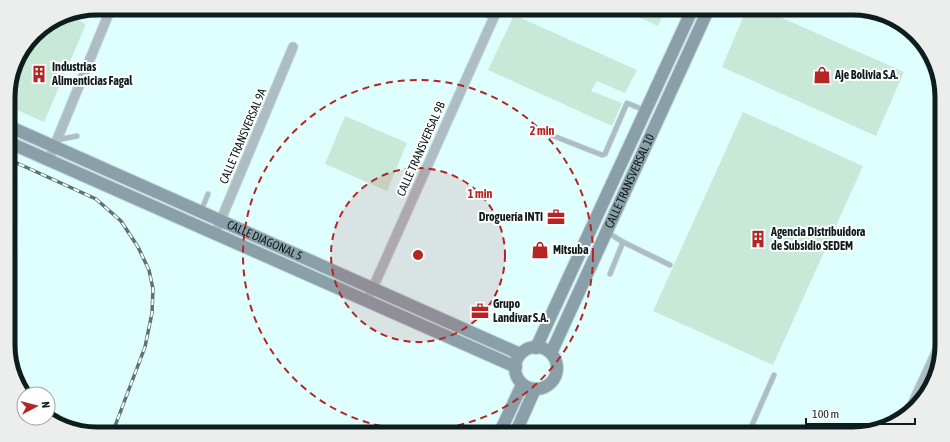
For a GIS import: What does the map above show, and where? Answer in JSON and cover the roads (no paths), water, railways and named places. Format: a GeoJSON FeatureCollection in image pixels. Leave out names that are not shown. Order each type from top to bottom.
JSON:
{"type":"FeatureCollection","features":[{"type":"Feature","properties":{"kind":"main road","name":"CALLE TRANSVERSAL 10"},"geometry":{"type":"LineString","coordinates":[[536,348],[690,15]]}},
{"type":"Feature","properties":{"kind":"main road","name":"CALLE TRANSVERSAL 10"},"geometry":{"type":"LineString","coordinates":[[551,353],[706,15]]}},
{"type":"Feature","properties":{"kind":"main road"},"geometry":{"type":"LineString","coordinates":[[646,111],[660,117]]}},
{"type":"Feature","properties":{"kind":"main road","name":"CALLE DIAGONAL 5"},"geometry":{"type":"LineString","coordinates":[[15,129],[55,144],[220,222],[520,354]]}},
{"type":"Feature","properties":{"kind":"main road","name":"CALLE DIAGONAL 5"},"geometry":{"type":"LineString","coordinates":[[15,145],[516,367]]}},
{"type":"Feature","properties":{"kind":"main road"},"geometry":{"type":"LineString","coordinates":[[593,225],[607,232]]}},
{"type":"Feature","properties":{"kind":"main road"},"geometry":{"type":"LineString","coordinates":[[536,348],[543,348],[551,353],[557,366],[556,373],[548,385],[535,389],[522,385],[517,377],[516,367],[520,354],[526,350],[536,348]]}},
{"type":"Feature","properties":{"kind":"main road"},"geometry":{"type":"LineString","coordinates":[[502,427],[522,385]]}},
{"type":"Feature","properties":{"kind":"main road"},"geometry":{"type":"LineString","coordinates":[[518,427],[535,389]]}},
{"type":"Feature","properties":{"kind":"street"},"geometry":{"type":"LineString","coordinates":[[49,159],[108,15]]}},
{"type":"Feature","properties":{"kind":"street","name":"CALLE TRANSVERSAL 9B"},"geometry":{"type":"LineString","coordinates":[[367,301],[494,15]]}},
{"type":"Feature","properties":{"kind":"street","name":"CALLE TRANSVERSAL 9A"},"geometry":{"type":"LineString","coordinates":[[215,234],[293,47]]}},
{"type":"Feature","properties":{"kind":"lane"},"geometry":{"type":"LineString","coordinates":[[486,15],[493,18]]}},
{"type":"Feature","properties":{"kind":"lane"},"geometry":{"type":"LineString","coordinates":[[551,135],[602,155],[605,154],[627,103],[646,111]]}},
{"type":"Feature","properties":{"kind":"lane"},"geometry":{"type":"LineString","coordinates":[[55,144],[77,136]]}},
{"type":"Feature","properties":{"kind":"lane"},"geometry":{"type":"LineString","coordinates":[[201,213],[208,194]]}},
{"type":"Feature","properties":{"kind":"lane"},"geometry":{"type":"LineString","coordinates":[[607,232],[622,242],[670,264]]}},
{"type":"Feature","properties":{"kind":"lane"},"geometry":{"type":"LineString","coordinates":[[610,274],[622,242]]}},
{"type":"Feature","properties":{"kind":"lane"},"geometry":{"type":"LineString","coordinates":[[751,427],[774,375]]}},
{"type":"Feature","properties":{"kind":"railway"},"geometry":{"type":"LineString","coordinates":[[15,162],[96,199],[121,221],[138,247],[149,270],[153,289],[152,313],[145,347],[115,427]]}},
{"type":"Feature","properties":{"kind":"place","name":"Industrias Alimenticias Fagal"},"geometry":{"type":"Point","coordinates":[39,74]}},
{"type":"Feature","properties":{"kind":"place","name":"Aje Bolivia S.A."},"geometry":{"type":"Point","coordinates":[822,75]}},
{"type":"Feature","properties":{"kind":"place","name":"Droguería INTI"},"geometry":{"type":"Point","coordinates":[556,217]}},
{"type":"Feature","properties":{"kind":"place","name":"Agencia Distribuidora de Subsidio SEDEM"},"geometry":{"type":"Point","coordinates":[758,239]}},
{"type":"Feature","properties":{"kind":"place","name":"Mitsuba"},"geometry":{"type":"Point","coordinates":[540,250]}},
{"type":"Feature","properties":{"kind":"place","name":"Grupo Landívar S.A."},"geometry":{"type":"Point","coordinates":[480,311]}}]}
